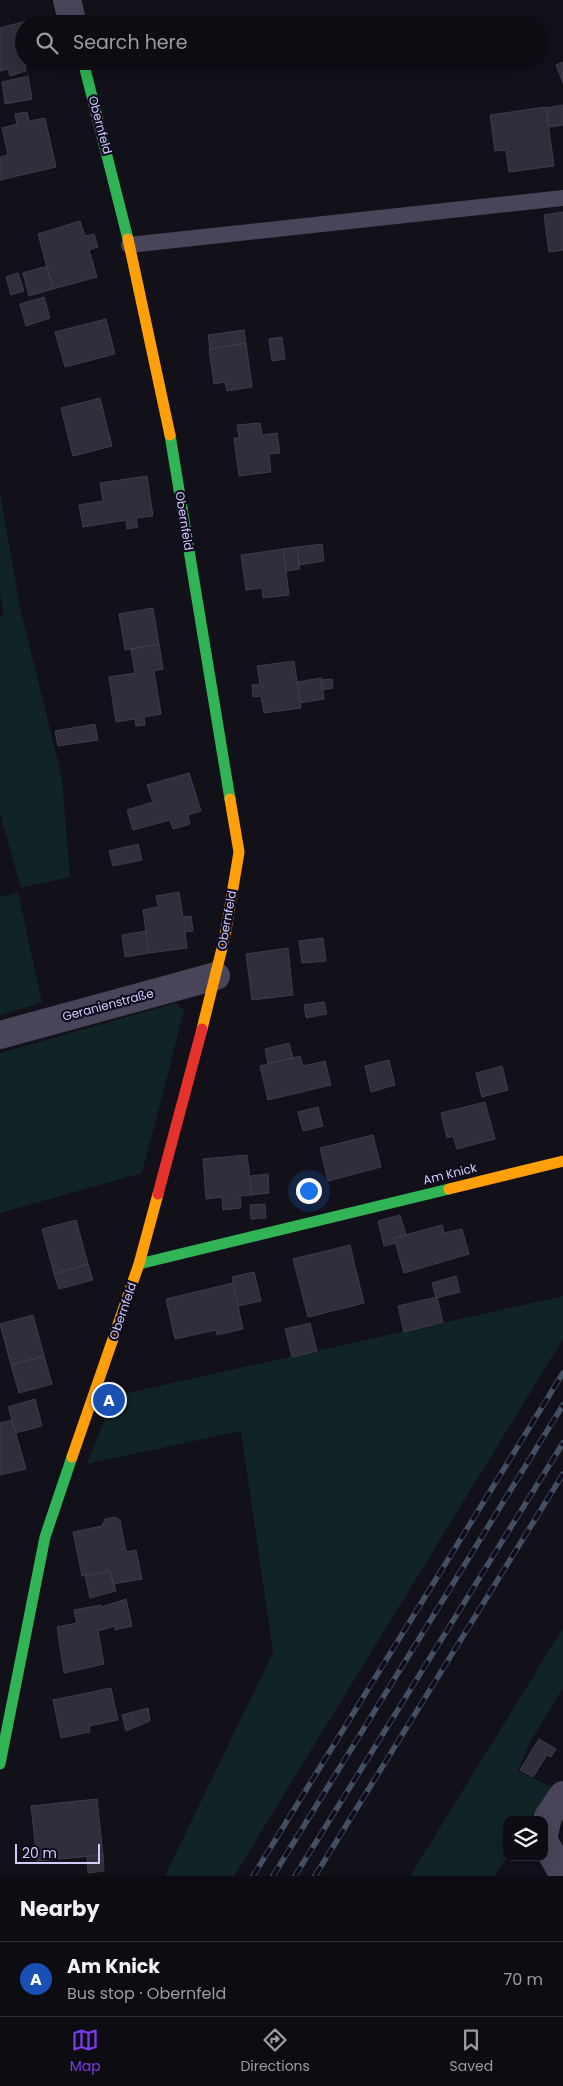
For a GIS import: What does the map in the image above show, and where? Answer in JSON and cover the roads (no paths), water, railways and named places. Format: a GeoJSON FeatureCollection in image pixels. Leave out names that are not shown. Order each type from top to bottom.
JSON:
{"type":"FeatureCollection","features":[{"type":"Feature","properties":{"kind":"street"},"geometry":{"type":"LineString","coordinates":[[67,0],[71,15]]}},
{"type":"Feature","properties":{"kind":"street","name":"Obernfeld"},"geometry":{"type":"LineString","coordinates":[[0,1764],[45,1537],[139,1264],[216,976],[239,852],[166,408],[129,244],[85,70]]}},
{"type":"Feature","properties":{"kind":"street","name":"Geranienstraße"},"geometry":{"type":"LineString","coordinates":[[0,1035],[216,976]]}},
{"type":"Feature","properties":{"kind":"street","name":"Am Knick"},"geometry":{"type":"LineString","coordinates":[[139,1264],[563,1160]]}},
{"type":"Feature","properties":{"kind":"street"},"geometry":{"type":"LineString","coordinates":[[548,1817],[563,1795]]}},
{"type":"Feature","properties":{"kind":"street"},"geometry":{"type":"LineString","coordinates":[[548,1848],[563,1874]]}},
{"type":"Feature","properties":{"kind":"lane"},"geometry":{"type":"LineString","coordinates":[[129,244],[563,198]]}},
{"type":"Feature","properties":{"kind":"railway"},"geometry":{"type":"LineString","coordinates":[[253,1876],[563,1373]]}},
{"type":"Feature","properties":{"kind":"railway"},"geometry":{"type":"LineString","coordinates":[[273,1876],[563,1405]]}},
{"type":"Feature","properties":{"kind":"railway"},"geometry":{"type":"LineString","coordinates":[[295,1876],[563,1443]]}},
{"type":"Feature","properties":{"kind":"railway"},"geometry":{"type":"LineString","coordinates":[[315,1876],[563,1474]]}},
{"type":"Feature","properties":{"kind":"place","name":"Am Knick"},"geometry":{"type":"Point","coordinates":[109,1400]}}]}
